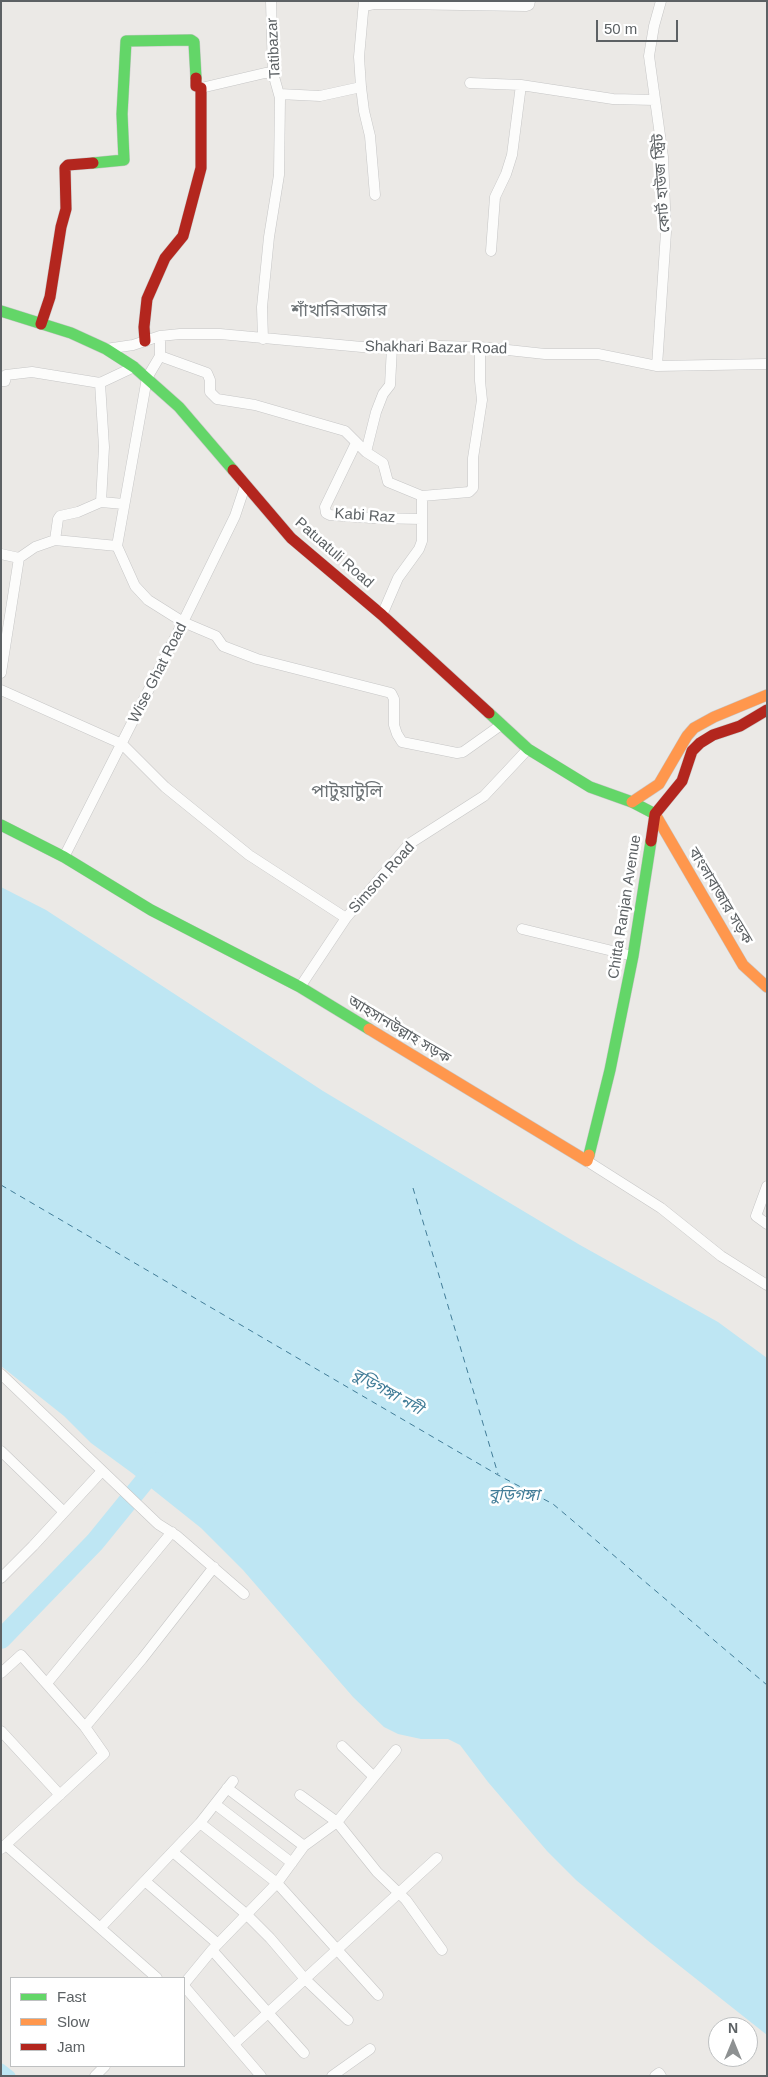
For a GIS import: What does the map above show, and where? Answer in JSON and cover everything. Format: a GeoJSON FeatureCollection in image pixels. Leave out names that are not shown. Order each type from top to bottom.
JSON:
{"type":"FeatureCollection","features":[{"type":"Feature","properties":{"kind":"street","name":"Tatibazar"},"geometry":{"type":"LineString","coordinates":[[264,339],[262,307],[269,238],[279,175],[279,94],[273,73],[271,1]]}},
{"type":"Feature","properties":{"kind":"street"},"geometry":{"type":"LineString","coordinates":[[375,194],[370,136],[361,88],[359,57],[364,4],[526,6],[529,5],[530,1]]}},
{"type":"Feature","properties":{"kind":"street","name":"কোর্ট হাউজ স্ট্রিট"},"geometry":{"type":"LineString","coordinates":[[657,366],[666,232],[662,157],[650,56],[654,26],[661,1]]}},
{"type":"Feature","properties":{"kind":"street"},"geometry":{"type":"LineString","coordinates":[[41,324],[50,297],[61,227],[66,209],[65,168],[68,165],[124,160],[122,114],[126,41],[193,40],[196,86],[200,88],[201,168],[183,236],[165,258],[147,299],[144,327],[145,340]]}},
{"type":"Feature","properties":{"kind":"street"},"geometry":{"type":"LineString","coordinates":[[200,88],[273,73]]}},
{"type":"Feature","properties":{"kind":"street"},"geometry":{"type":"LineString","coordinates":[[470,83],[521,85],[613,99],[654,100]]}},
{"type":"Feature","properties":{"kind":"street"},"geometry":{"type":"LineString","coordinates":[[491,251],[496,197],[512,155],[521,85]]}},
{"type":"Feature","properties":{"kind":"street"},"geometry":{"type":"LineString","coordinates":[[279,94],[320,96],[361,88]]}},
{"type":"Feature","properties":{"kind":"street","name":"Patuatuli Road"},"geometry":{"type":"LineString","coordinates":[[1,311],[71,333],[106,350],[134,367],[178,407],[291,538],[382,615],[528,749],[590,788],[632,802],[655,814]]}},
{"type":"Feature","properties":{"kind":"street","name":"Shakhari Bazar Road"},"geometry":{"type":"LineString","coordinates":[[106,350],[133,345],[160,336],[220,334],[264,339],[392,347],[480,347],[545,354],[598,354],[657,366],[767,364]]}},
{"type":"Feature","properties":{"kind":"street"},"geometry":{"type":"LineString","coordinates":[[160,336],[160,356],[147,378],[116,546],[135,586],[148,600],[184,622],[216,636],[223,646],[257,659],[391,693],[394,699],[394,725],[402,742],[457,753],[463,752],[501,725]]}},
{"type":"Feature","properties":{"kind":"street"},"geometry":{"type":"LineString","coordinates":[[366,452],[376,412],[383,394],[390,385],[392,347]]}},
{"type":"Feature","properties":{"kind":"street"},"geometry":{"type":"LineString","coordinates":[[160,356],[207,373],[210,380],[210,392],[217,398],[255,405],[345,431],[366,452],[383,463],[388,482],[422,496],[469,492],[473,488],[473,458],[482,400],[480,347]]}},
{"type":"Feature","properties":{"kind":"street"},"geometry":{"type":"LineString","coordinates":[[1,382],[4,381],[6,375],[32,372],[100,382],[134,367]]}},
{"type":"Feature","properties":{"kind":"street"},"geometry":{"type":"LineString","coordinates":[[100,382],[104,447],[101,502]]}},
{"type":"Feature","properties":{"kind":"street","name":"Kabi Raz"},"geometry":{"type":"LineString","coordinates":[[356,443],[325,507],[326,513],[330,515],[372,518],[422,519]]}},
{"type":"Feature","properties":{"kind":"street","name":"Wise Ghat Road"},"geometry":{"type":"LineString","coordinates":[[64,858],[184,622],[235,516],[245,486]]}},
{"type":"Feature","properties":{"kind":"street"},"geometry":{"type":"LineString","coordinates":[[382,615],[398,578],[419,550],[422,541],[422,496]]}},
{"type":"Feature","properties":{"kind":"street"},"geometry":{"type":"LineString","coordinates":[[55,540],[59,518],[101,502],[124,504]]}},
{"type":"Feature","properties":{"kind":"street"},"geometry":{"type":"LineString","coordinates":[[1,554],[19,558],[35,548],[55,540],[116,546]]}},
{"type":"Feature","properties":{"kind":"street"},"geometry":{"type":"LineString","coordinates":[[1,674],[19,558]]}},
{"type":"Feature","properties":{"kind":"street"},"geometry":{"type":"LineString","coordinates":[[1,690],[122,744],[165,787],[242,850],[346,918]]}},
{"type":"Feature","properties":{"kind":"street"},"geometry":{"type":"LineString","coordinates":[[632,802],[659,784],[671,767],[687,736],[694,728],[714,717],[767,695]]}},
{"type":"Feature","properties":{"kind":"street"},"geometry":{"type":"LineString","coordinates":[[655,814],[669,799],[682,780],[692,751],[700,743],[713,735],[740,726],[767,710]]}},
{"type":"Feature","properties":{"kind":"street","name":"Simson Road"},"geometry":{"type":"LineString","coordinates":[[300,987],[346,918],[409,844],[484,796],[528,749]]}},
{"type":"Feature","properties":{"kind":"street","name":"Chitta Ranjan Avenue"},"geometry":{"type":"LineString","coordinates":[[587,1161],[610,1070],[633,956],[655,814]]}},
{"type":"Feature","properties":{"kind":"street","name":"বাংলাবাজার সড়ক"},"geometry":{"type":"LineString","coordinates":[[655,814],[743,965],[767,987]]}},
{"type":"Feature","properties":{"kind":"street","name":"আহসানউল্লাহ সড়ক"},"geometry":{"type":"LineString","coordinates":[[1,825],[64,858],[151,910],[300,987],[661,1208],[721,1256],[767,1285]]}},
{"type":"Feature","properties":{"kind":"street"},"geometry":{"type":"LineString","coordinates":[[522,929],[633,956]]}},
{"type":"Feature","properties":{"kind":"street"},"geometry":{"type":"LineString","coordinates":[[767,1186],[756,1216],[767,1224]]}},
{"type":"Feature","properties":{"kind":"street"},"geometry":{"type":"LineString","coordinates":[[1,1374],[158,1524],[172,1532],[244,1594]]}},
{"type":"Feature","properties":{"kind":"street"},"geometry":{"type":"LineString","coordinates":[[1,1451],[64,1512]]}},
{"type":"Feature","properties":{"kind":"street"},"geometry":{"type":"LineString","coordinates":[[1,1578],[102,1471]]}},
{"type":"Feature","properties":{"kind":"street"},"geometry":{"type":"LineString","coordinates":[[47,1683],[172,1532]]}},
{"type":"Feature","properties":{"kind":"street"},"geometry":{"type":"LineString","coordinates":[[84,1727],[142,1659],[214,1567]]}},
{"type":"Feature","properties":{"kind":"street"},"geometry":{"type":"LineString","coordinates":[[1,1673],[22,1655],[84,1727],[104,1754],[4,1847],[101,1927],[156,1977]]}},
{"type":"Feature","properties":{"kind":"street"},"geometry":{"type":"LineString","coordinates":[[1,1731],[60,1796]]}},
{"type":"Feature","properties":{"kind":"street"},"geometry":{"type":"LineString","coordinates":[[342,1746],[374,1777]]}},
{"type":"Feature","properties":{"kind":"street"},"geometry":{"type":"LineString","coordinates":[[185,1984],[215,1947],[277,1883],[304,1846],[337,1822],[396,1750]]}},
{"type":"Feature","properties":{"kind":"street"},"geometry":{"type":"LineString","coordinates":[[101,1927],[200,1823],[230,1784],[304,1846]]}},
{"type":"Feature","properties":{"kind":"street"},"geometry":{"type":"LineString","coordinates":[[300,1795],[337,1822],[377,1872],[398,1892],[423,1922],[442,1950]]}},
{"type":"Feature","properties":{"kind":"street"},"geometry":{"type":"LineString","coordinates":[[215,1804],[292,1863]]}},
{"type":"Feature","properties":{"kind":"street"},"geometry":{"type":"LineString","coordinates":[[200,1823],[277,1883],[378,1995]]}},
{"type":"Feature","properties":{"kind":"street"},"geometry":{"type":"LineString","coordinates":[[173,1852],[246,1914],[270,1938],[305,1979],[348,2020]]}},
{"type":"Feature","properties":{"kind":"street"},"geometry":{"type":"LineString","coordinates":[[234,2044],[398,1892],[438,1858]]}},
{"type":"Feature","properties":{"kind":"street"},"geometry":{"type":"LineString","coordinates":[[145,1881],[215,1947],[268,2013],[304,2053]]}},
{"type":"Feature","properties":{"kind":"street"},"geometry":{"type":"LineString","coordinates":[[185,1986],[261,2076]]}},
{"type":"Feature","properties":{"kind":"street"},"geometry":{"type":"LineString","coordinates":[[332,2076],[370,2049]]}},
{"type":"Feature","properties":{"kind":"street"},"geometry":{"type":"LineString","coordinates":[[95,2076],[104,2067]]}},
{"type":"Feature","properties":{"kind":"street"},"geometry":{"type":"LineString","coordinates":[[655,2076],[659,2073],[661,2076]]}},
{"type":"Feature","properties":{"kind":"water","name":"বুড়িগঙ্গা"},"geometry":{"type":"Polygon","coordinates":[[[1,887],[46,910],[323,1091],[580,1245],[718,1322],[767,1358],[767,2035],[758,2028],[758,2017],[744,2017],[647,1940],[576,1880],[547,1851],[488,1782],[460,1745],[448,1739],[421,1739],[398,1734],[384,1727],[353,1697],[243,1570],[201,1528],[91,1443],[64,1416],[1,1366],[1,887]]]}},
{"type":"Feature","properties":{"kind":"waterway"},"geometry":{"type":"LineString","coordinates":[[1,1639],[95,1542],[160,1462]]}},
{"type":"Feature","properties":{"kind":"waterway"},"geometry":{"type":"LineString","coordinates":[[1,2069],[10,2076]]}},
{"type":"Feature","properties":{"kind":"ferry route"},"geometry":{"type":"LineString","coordinates":[[1,1185],[498,1475],[553,1504],[767,1685]]}},
{"type":"Feature","properties":{"kind":"ferry route"},"geometry":{"type":"LineString","coordinates":[[413,1188],[498,1474]]}},
{"type":"Feature","properties":{"kind":"traffic: fast"},"geometry":{"type":"LineString","coordinates":[[93,163],[124,160],[122,114],[126,41],[191,40],[194,42],[196,78]]}},
{"type":"Feature","properties":{"kind":"traffic: fast"},"geometry":{"type":"LineString","coordinates":[[1,311],[71,333],[106,349],[134,367],[179,407],[233,470]]}},
{"type":"Feature","properties":{"kind":"traffic: fast"},"geometry":{"type":"LineString","coordinates":[[489,713],[528,749],[590,787],[632,802],[655,814]]}},
{"type":"Feature","properties":{"kind":"traffic: fast"},"geometry":{"type":"LineString","coordinates":[[1,825],[64,857],[151,910],[300,987],[369,1029]]}},
{"type":"Feature","properties":{"kind":"traffic: fast"},"geometry":{"type":"LineString","coordinates":[[589,1155],[610,1070],[633,956],[651,841]]}},
{"type":"Feature","properties":{"kind":"traffic: slow"},"geometry":{"type":"LineString","coordinates":[[632,802],[659,784],[687,736],[694,728],[714,717],[767,695]]}},
{"type":"Feature","properties":{"kind":"traffic: slow"},"geometry":{"type":"LineString","coordinates":[[655,814],[743,965],[767,987]]}},
{"type":"Feature","properties":{"kind":"traffic: slow"},"geometry":{"type":"LineString","coordinates":[[369,1029],[587,1161],[589,1155]]}},
{"type":"Feature","properties":{"kind":"traffic: jam"},"geometry":{"type":"LineString","coordinates":[[145,341],[144,327],[147,299],[165,258],[183,236],[201,168],[201,88],[196,86],[196,78]]}},
{"type":"Feature","properties":{"kind":"traffic: jam"},"geometry":{"type":"LineString","coordinates":[[41,324],[50,297],[61,227],[66,209],[65,168],[68,165],[93,163]]}},
{"type":"Feature","properties":{"kind":"traffic: jam"},"geometry":{"type":"LineString","coordinates":[[233,470],[291,538],[382,615],[489,713]]}},
{"type":"Feature","properties":{"kind":"traffic: jam"},"geometry":{"type":"LineString","coordinates":[[651,841],[655,814],[682,781],[692,751],[700,743],[713,735],[740,726],[767,710]]}},
{"type":"Feature","properties":{"kind":"district","name":"শাঁখারিবাজার"},"geometry":{"type":"Point","coordinates":[339,311]}},
{"type":"Feature","properties":{"kind":"district","name":"পাটুয়াটুলি"},"geometry":{"type":"Point","coordinates":[347,792]}},
{"type":"Feature","properties":{"kind":"water label","name":"বুড়িগঙ্গা নদী"},"geometry":{"type":"Point","coordinates":[387,1392]}}]}
